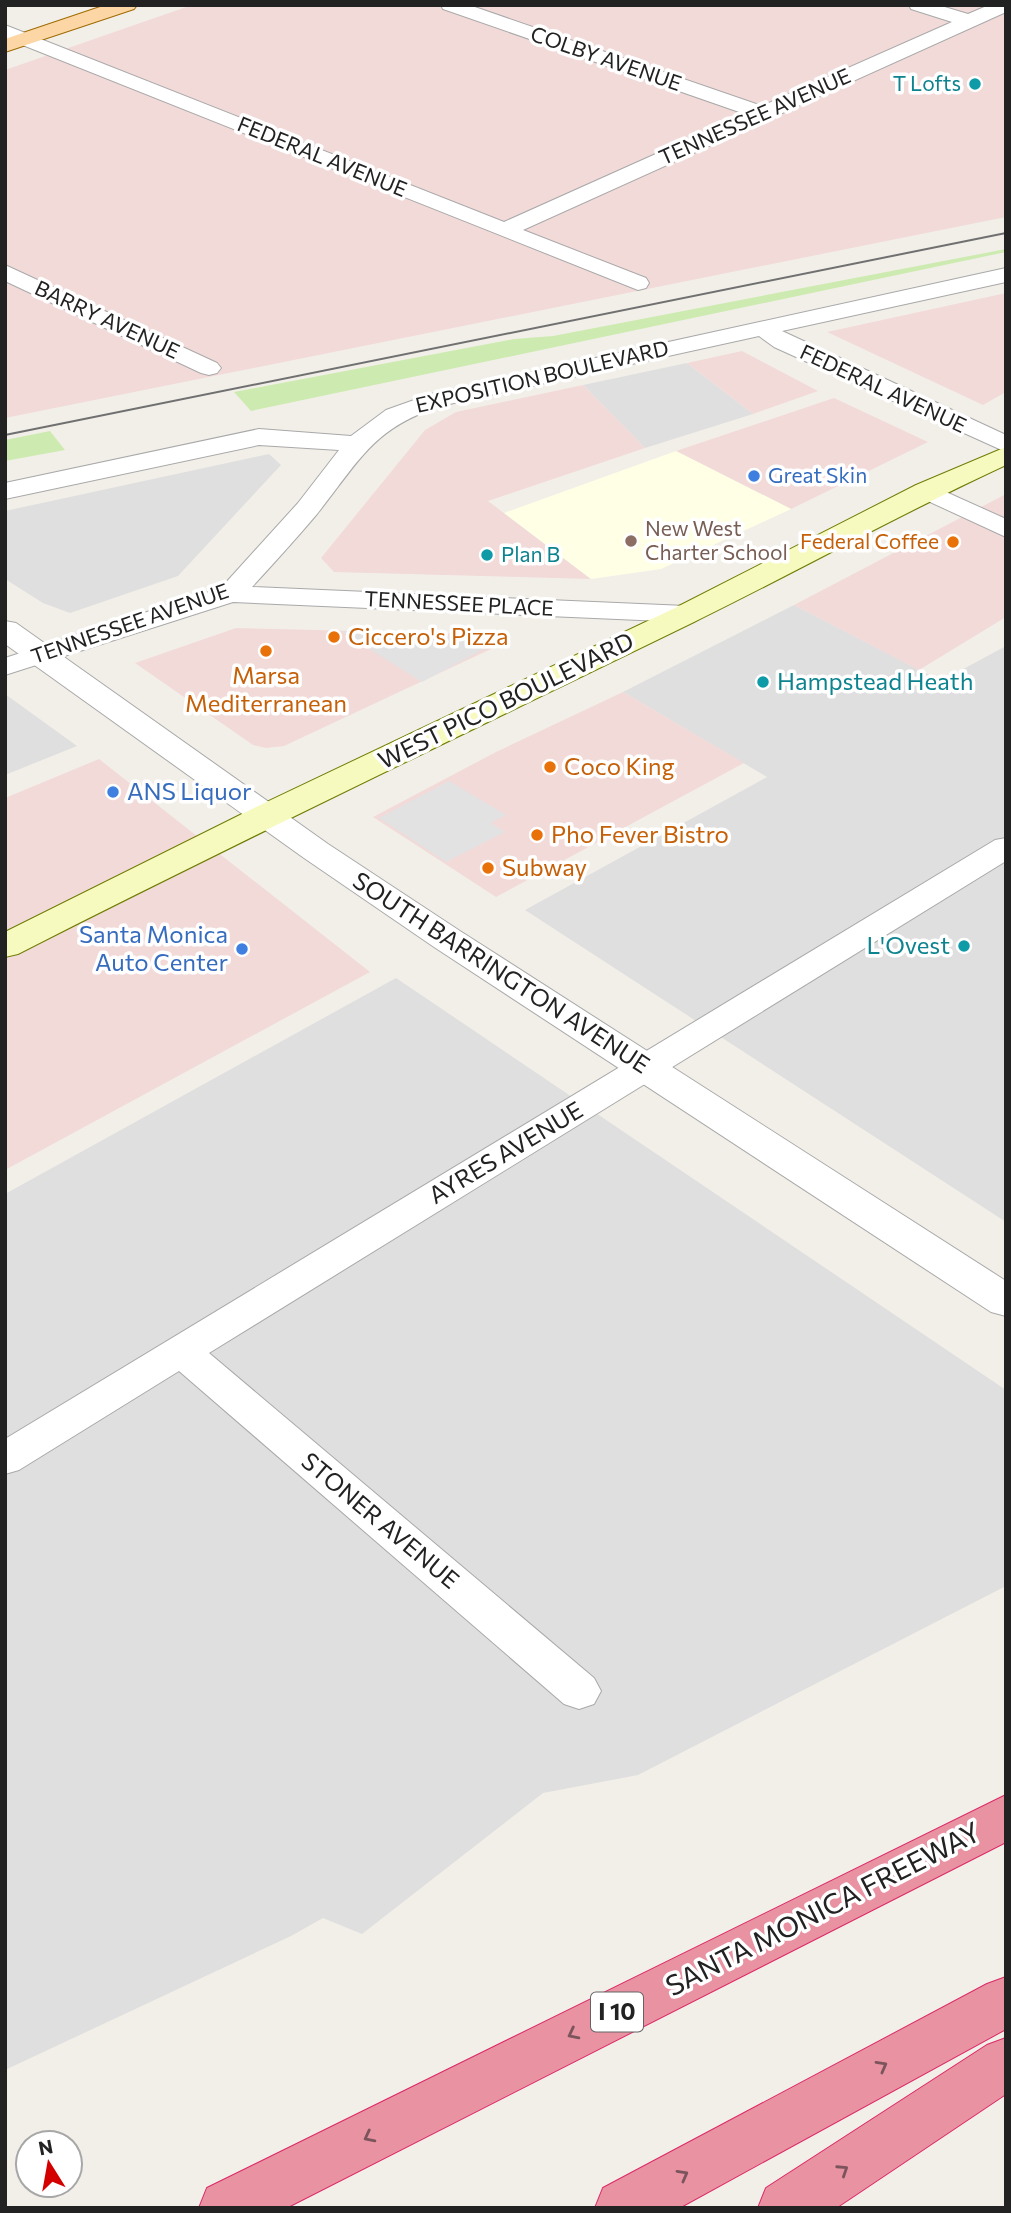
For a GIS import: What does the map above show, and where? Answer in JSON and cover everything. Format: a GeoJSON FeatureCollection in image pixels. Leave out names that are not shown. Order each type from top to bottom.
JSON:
{"type":"FeatureCollection","features":[{"type":"Feature","properties":{"kind":"highway","name":"SANTA MONICA FREEWAY"},"geometry":{"type":"LineString","coordinates":[[228,2208],[1006,1817]]}},
{"type":"Feature","properties":{"kind":"highway"},"geometry":{"type":"LineString","coordinates":[[623,2208],[1006,2001]]}},
{"type":"Feature","properties":{"kind":"highway"},"geometry":{"type":"LineString","coordinates":[[786,2208],[1006,2063]]}},
{"type":"Feature","properties":{"kind":"main road"},"geometry":{"type":"LineString","coordinates":[[12,39],[127,5]]}},
{"type":"Feature","properties":{"kind":"main road","name":"WEST PICO BOULEVARD"},"geometry":{"type":"LineString","coordinates":[[5,946],[266,815],[687,614],[926,492],[1006,455]]}},
{"type":"Feature","properties":{"kind":"street","name":"COLBY AVENUE"},"geometry":{"type":"LineString","coordinates":[[450,5],[762,114]]}},
{"type":"Feature","properties":{"kind":"street"},"geometry":{"type":"LineString","coordinates":[[918,5],[970,21]]}},
{"type":"Feature","properties":{"kind":"street","name":"TENNESSEE AVENUE"},"geometry":{"type":"LineString","coordinates":[[504,230],[1005,5]]}},
{"type":"Feature","properties":{"kind":"street","name":"FEDERAL AVENUE"},"geometry":{"type":"LineString","coordinates":[[12,39],[638,283]]}},
{"type":"Feature","properties":{"kind":"street","name":"BARRY AVENUE"},"geometry":{"type":"LineString","coordinates":[[5,272],[209,368]]}},
{"type":"Feature","properties":{"kind":"street","name":"EXPOSITION BOULEVARD"},"geometry":{"type":"LineString","coordinates":[[357,444],[376,425],[401,410],[440,398],[1006,275]]}},
{"type":"Feature","properties":{"kind":"street","name":"FEDERAL AVENUE"},"geometry":{"type":"LineString","coordinates":[[763,328],[782,342],[1006,445]]}},
{"type":"Feature","properties":{"kind":"street"},"geometry":{"type":"LineString","coordinates":[[5,491],[259,438],[357,444]]}},
{"type":"Feature","properties":{"kind":"street","name":"TENNESSEE AVENUE"},"geometry":{"type":"LineString","coordinates":[[5,667],[231,594],[307,509],[357,444]]}},
{"type":"Feature","properties":{"kind":"street"},"geometry":{"type":"LineString","coordinates":[[926,492],[1006,529]]}},
{"type":"Feature","properties":{"kind":"street","name":"TENNESSEE PLACE"},"geometry":{"type":"LineString","coordinates":[[231,594],[687,614]]}},
{"type":"Feature","properties":{"kind":"street","name":"SOUTH BARRINGTON AVENUE"},"geometry":{"type":"LineString","coordinates":[[5,630],[447,939],[1006,1301]]}},
{"type":"Feature","properties":{"kind":"street","name":"AYRES AVENUE"},"geometry":{"type":"LineString","coordinates":[[5,1459],[1006,847]]}},
{"type":"Feature","properties":{"kind":"street","name":"STONER AVENUE"},"geometry":{"type":"LineString","coordinates":[[181,1351],[579,1691]]}},
{"type":"Feature","properties":{"kind":"shaded area"},"geometry":{"type":"Polygon","coordinates":[[[192,5],[1006,5],[1006,217],[5,418],[5,70],[192,5]]]}},
{"type":"Feature","properties":{"kind":"shaded area"},"geometry":{"type":"Polygon","coordinates":[[[1006,293],[1006,392],[983,405],[827,332],[1006,293]]]}},
{"type":"Feature","properties":{"kind":"shaded area"},"geometry":{"type":"Polygon","coordinates":[[[742,351],[818,391],[753,414],[687,363],[742,351]]]}},
{"type":"Feature","properties":{"kind":"shaded area"},"geometry":{"type":"Polygon","coordinates":[[[687,363],[753,414],[645,448],[583,385],[687,363]]]}},
{"type":"Feature","properties":{"kind":"shaded area"},"geometry":{"type":"Polygon","coordinates":[[[583,385],[645,448],[488,501],[591,579],[334,572],[321,558],[425,430],[456,412],[583,385]]]}},
{"type":"Feature","properties":{"kind":"shaded area"},"geometry":{"type":"Polygon","coordinates":[[[834,398],[928,442],[791,509],[676,451],[834,398]]]}},
{"type":"Feature","properties":{"kind":"shaded area","name":"New West Charter School"},"geometry":{"type":"Polygon","coordinates":[[[676,451],[791,509],[661,569],[591,579],[504,513],[676,451]]]}},
{"type":"Feature","properties":{"kind":"shaded area"},"geometry":{"type":"Polygon","coordinates":[[[269,454],[281,465],[178,576],[70,613],[43,603],[5,579],[5,511],[269,454]]]}},
{"type":"Feature","properties":{"kind":"shaded area"},"geometry":{"type":"Polygon","coordinates":[[[1006,494],[1006,617],[919,670],[794,605],[1006,494]]]}},
{"type":"Feature","properties":{"kind":"shaded area"},"geometry":{"type":"Polygon","coordinates":[[[794,605],[941,681],[1006,646],[1006,1222],[525,910],[767,777],[623,692],[794,605]]]}},
{"type":"Feature","properties":{"kind":"shaded area"},"geometry":{"type":"Polygon","coordinates":[[[236,628],[476,634],[493,648],[284,746],[266,748],[253,745],[135,663],[236,628]]]}},
{"type":"Feature","properties":{"kind":"shaded area"},"geometry":{"type":"Polygon","coordinates":[[[341,631],[473,637],[488,647],[422,682],[341,631]]]}},
{"type":"Feature","properties":{"kind":"shaded area"},"geometry":{"type":"Polygon","coordinates":[[[623,692],[744,763],[496,897],[373,817],[496,752],[623,692]]]}},
{"type":"Feature","properties":{"kind":"shaded area"},"geometry":{"type":"Polygon","coordinates":[[[5,694],[77,746],[5,775],[5,694]]]}},
{"type":"Feature","properties":{"kind":"shaded area"},"geometry":{"type":"Polygon","coordinates":[[[99,759],[370,972],[5,1170],[5,798],[99,759]]]}},
{"type":"Feature","properties":{"kind":"shaded area"},"geometry":{"type":"Polygon","coordinates":[[[449,781],[506,815],[491,823],[505,832],[446,862],[379,818],[449,781]]]}},
{"type":"Feature","properties":{"kind":"shaded area"},"geometry":{"type":"Polygon","coordinates":[[[396,978],[1006,1390],[1006,1586],[638,1775],[543,1793],[362,1934],[323,1918],[291,1936],[5,2070],[5,1194],[396,978]]]}},
{"type":"Feature","properties":{"kind":"green space"},"geometry":{"type":"Polygon","coordinates":[[[1006,249],[1006,252],[251,411],[234,392],[514,339],[553,336],[1006,249]]]}},
{"type":"Feature","properties":{"kind":"green space"},"geometry":{"type":"Polygon","coordinates":[[[50,431],[65,450],[5,461],[5,440],[50,431]]]}},
{"type":"Feature","properties":{"kind":"tram line"},"geometry":{"type":"LineString","coordinates":[[5,435],[1006,233]]}},
{"type":"Feature","properties":{"kind":"place","name":"T Lofts"},"geometry":{"type":"Point","coordinates":[975,84]}},
{"type":"Feature","properties":{"kind":"place","name":"Great Skin"},"geometry":{"type":"Point","coordinates":[754,476]}},
{"type":"Feature","properties":{"kind":"place","name":"New West Charter School"},"geometry":{"type":"Point","coordinates":[631,541]}},
{"type":"Feature","properties":{"kind":"place","name":"Federal Coffee"},"geometry":{"type":"Point","coordinates":[953,542]}},
{"type":"Feature","properties":{"kind":"place","name":"Plan B"},"geometry":{"type":"Point","coordinates":[487,555]}},
{"type":"Feature","properties":{"kind":"place","name":"Ciccero's Pizza"},"geometry":{"type":"Point","coordinates":[334,637]}},
{"type":"Feature","properties":{"kind":"place","name":"Marsa Mediterranean"},"geometry":{"type":"Point","coordinates":[266,651]}},
{"type":"Feature","properties":{"kind":"place","name":"Hampstead Heath"},"geometry":{"type":"Point","coordinates":[763,682]}},
{"type":"Feature","properties":{"kind":"place","name":"Coco King"},"geometry":{"type":"Point","coordinates":[550,767]}},
{"type":"Feature","properties":{"kind":"place","name":"ANS Liquor"},"geometry":{"type":"Point","coordinates":[113,792]}},
{"type":"Feature","properties":{"kind":"place","name":"Pho Fever Bistro"},"geometry":{"type":"Point","coordinates":[537,835]}},
{"type":"Feature","properties":{"kind":"place","name":"Subway"},"geometry":{"type":"Point","coordinates":[488,868]}},
{"type":"Feature","properties":{"kind":"place","name":"L'Ovest"},"geometry":{"type":"Point","coordinates":[964,946]}},
{"type":"Feature","properties":{"kind":"place","name":"Santa Monica Auto Center"},"geometry":{"type":"Point","coordinates":[242,949]}}]}
